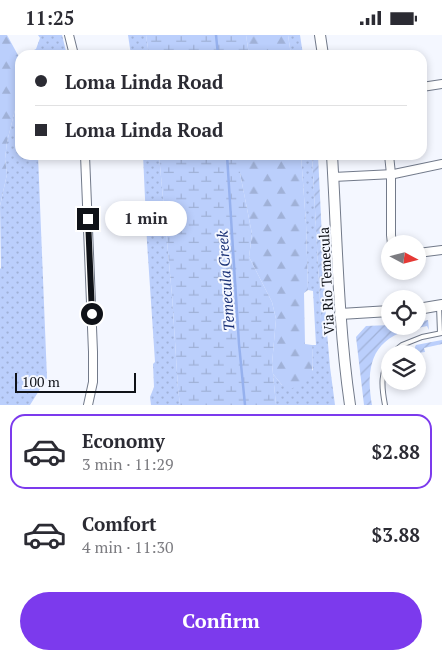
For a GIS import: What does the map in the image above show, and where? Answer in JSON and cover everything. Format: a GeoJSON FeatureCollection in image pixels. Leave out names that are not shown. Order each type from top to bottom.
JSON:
{"type":"FeatureCollection","features":[{"type":"Feature","properties":{"kind":"street"},"geometry":{"type":"LineString","coordinates":[[69,35],[73,50]]}},
{"type":"Feature","properties":{"kind":"street"},"geometry":{"type":"LineString","coordinates":[[320,35],[322,50]]}},
{"type":"Feature","properties":{"kind":"street"},"geometry":{"type":"LineString","coordinates":[[427,86],[442,84]]}},
{"type":"Feature","properties":{"kind":"street"},"geometry":{"type":"LineString","coordinates":[[85,160],[93,352],[93,382],[88,405]]}},
{"type":"Feature","properties":{"kind":"street","name":"Via Rio Temecula"},"geometry":{"type":"LineString","coordinates":[[332,160],[340,314],[350,405]]}},
{"type":"Feature","properties":{"kind":"street"},"geometry":{"type":"LineString","coordinates":[[390,160],[391,235]]}},
{"type":"Feature","properties":{"kind":"street"},"geometry":{"type":"LineString","coordinates":[[333,177],[391,174],[442,164]]}},
{"type":"Feature","properties":{"kind":"street"},"geometry":{"type":"LineString","coordinates":[[426,252],[442,250]]}},
{"type":"Feature","properties":{"kind":"street"},"geometry":{"type":"LineString","coordinates":[[426,308],[440,305]]}},
{"type":"Feature","properties":{"kind":"street"},"geometry":{"type":"LineString","coordinates":[[340,314],[381,312]]}},
{"type":"Feature","properties":{"kind":"lane"},"geometry":{"type":"LineString","coordinates":[[402,345],[422,337],[441,333],[440,305]]}},
{"type":"Feature","properties":{"kind":"lane"},"geometry":{"type":"LineString","coordinates":[[383,390],[385,405]]}},
{"type":"Feature","properties":{"kind":"green space"},"geometry":{"type":"Polygon","coordinates":[[[0,35],[7,35],[15,50],[15,110],[7,142],[5,159],[7,174],[0,206],[0,35]]]}},
{"type":"Feature","properties":{"kind":"green space"},"geometry":{"type":"Polygon","coordinates":[[[38,35],[62,35],[66,50],[34,50],[40,38],[38,35]]]}},
{"type":"Feature","properties":{"kind":"green space"},"geometry":{"type":"Polygon","coordinates":[[[128,35],[146,35],[148,50],[130,50],[128,35]]]}},
{"type":"Feature","properties":{"kind":"green space"},"geometry":{"type":"Polygon","coordinates":[[[146,35],[246,35],[248,50],[148,50],[146,35]]]}},
{"type":"Feature","properties":{"kind":"green space"},"geometry":{"type":"Polygon","coordinates":[[[246,35],[288,35],[290,50],[248,50],[246,35]]]}},
{"type":"Feature","properties":{"kind":"green space"},"geometry":{"type":"Polygon","coordinates":[[[288,35],[300,35],[302,50],[290,50],[288,35]]]}},
{"type":"Feature","properties":{"kind":"green space"},"geometry":{"type":"Polygon","coordinates":[[[15,110],[15,160],[38,160],[47,378],[30,405],[0,405],[0,206],[7,174],[5,159],[15,110]]]}},
{"type":"Feature","properties":{"kind":"green space"},"geometry":{"type":"Polygon","coordinates":[[[143,160],[159,160],[180,405],[151,405],[150,397],[154,387],[153,364],[155,362],[143,160]]]}},
{"type":"Feature","properties":{"kind":"green space"},"geometry":{"type":"Polygon","coordinates":[[[159,160],[240,160],[240,173],[252,234],[249,257],[272,302],[276,319],[272,364],[276,405],[180,405],[159,160]]]}},
{"type":"Feature","properties":{"kind":"green space"},"geometry":{"type":"Polygon","coordinates":[[[240,160],[301,160],[308,290],[304,293],[305,344],[312,345],[313,361],[309,379],[297,387],[288,389],[273,374],[272,364],[276,319],[272,302],[249,257],[252,234],[240,173],[240,160]]]}},
{"type":"Feature","properties":{"kind":"green space"},"geometry":{"type":"Polygon","coordinates":[[[301,160],[312,160],[321,320],[326,321],[335,405],[276,405],[273,374],[282,385],[313,370],[312,345],[316,345],[313,291],[308,290],[301,160]]]}},
{"type":"Feature","properties":{"kind":"green space"},"geometry":{"type":"Polygon","coordinates":[[[312,160],[318,160],[326,321],[321,321],[312,160]]]}},
{"type":"Feature","properties":{"kind":"green space"},"geometry":{"type":"Polygon","coordinates":[[[426,320],[428,320],[429,330],[426,326],[426,320]]]}},
{"type":"Feature","properties":{"kind":"green space"},"geometry":{"type":"Polygon","coordinates":[[[381,325],[381,335],[396,335],[381,345],[372,363],[370,394],[372,405],[364,405],[356,337],[366,326],[381,325]]]}},
{"type":"Feature","properties":{"kind":"green space"},"geometry":{"type":"Polygon","coordinates":[[[442,340],[442,344],[426,348],[426,345],[416,345],[442,340]]]}},
{"type":"Feature","properties":{"kind":"waterway","name":"Temecula Creek"},"geometry":{"type":"LineString","coordinates":[[216,35],[218,50]]}},
{"type":"Feature","properties":{"kind":"waterway","name":"Temecula Creek"},"geometry":{"type":"LineString","coordinates":[[227,160],[239,344],[245,405]]}},
{"type":"Feature","properties":{"kind":"route"},"geometry":{"type":"LineString","coordinates":[[88,219],[92,314]]}}]}
